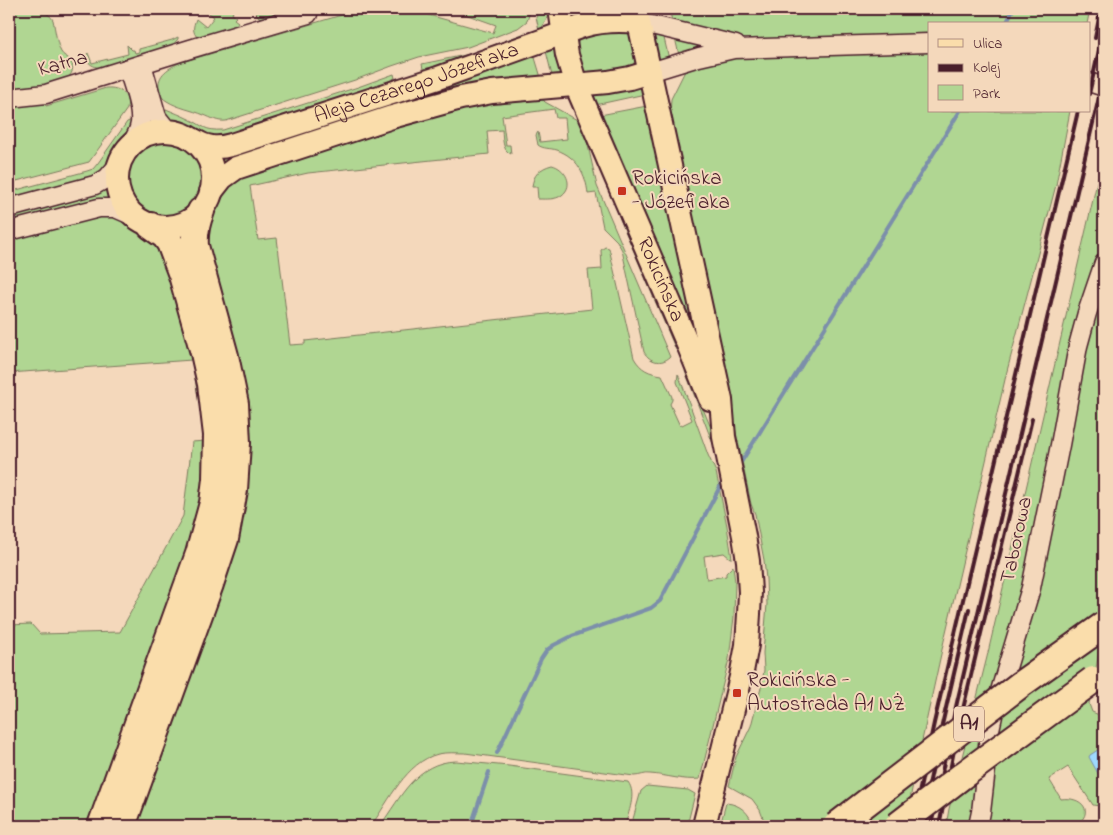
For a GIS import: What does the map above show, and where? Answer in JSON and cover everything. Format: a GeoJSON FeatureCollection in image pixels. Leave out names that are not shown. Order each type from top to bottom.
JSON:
{"type":"FeatureCollection","features":[{"type":"Feature","properties":{"kind":"highway"},"geometry":{"type":"LineString","coordinates":[[122,826],[210,584],[225,538],[234,490],[237,459],[234,404],[225,356],[195,246],[195,227],[206,202]]}},
{"type":"Feature","properties":{"kind":"highway"},"geometry":{"type":"LineString","coordinates":[[101,826],[199,554],[213,503],[216,479],[216,426],[211,384],[182,275],[174,250],[165,236],[141,220]]}},
{"type":"Feature","properties":{"kind":"highway","name":"A1"},"geometry":{"type":"LineString","coordinates":[[836,826],[1021,684],[1104,625]]}},
{"type":"Feature","properties":{"kind":"highway","name":"A1"},"geometry":{"type":"LineString","coordinates":[[897,826],[1099,676]]}},
{"type":"Feature","properties":{"kind":"main road","name":"Rokicińska"},"geometry":{"type":"LineString","coordinates":[[560,9],[567,55],[576,85],[689,347],[724,437]]}},
{"type":"Feature","properties":{"kind":"main road","name":"Rokicińska"},"geometry":{"type":"LineString","coordinates":[[638,15],[720,400],[724,437],[748,561],[750,592],[747,645],[704,826]]}},
{"type":"Feature","properties":{"kind":"main road","name":"Aleja Cezarego Józefiaka"},"geometry":{"type":"LineString","coordinates":[[194,140],[212,148],[231,145],[438,78],[563,32],[593,23],[622,20],[638,15]]}},
{"type":"Feature","properties":{"kind":"main road","name":"Aleja Cezarego Józefiaka"},"geometry":{"type":"LineString","coordinates":[[206,202],[222,178],[236,168],[428,106],[492,92],[620,80],[650,72]]}},
{"type":"Feature","properties":{"kind":"main road"},"geometry":{"type":"LineString","coordinates":[[159,131],[172,131],[194,140],[210,160],[213,178],[206,202],[185,224],[168,228],[141,220],[124,206],[118,192],[116,177],[122,156],[131,144],[146,134],[159,131]]}},
{"type":"Feature","properties":{"kind":"street","name":"Kątna"},"geometry":{"type":"LineString","coordinates":[[9,98],[46,94],[308,14]]}},
{"type":"Feature","properties":{"kind":"street"},"geometry":{"type":"LineString","coordinates":[[638,15],[725,43],[759,47]]}},
{"type":"Feature","properties":{"kind":"street"},"geometry":{"type":"LineString","coordinates":[[650,72],[734,49],[928,43]]}},
{"type":"Feature","properties":{"kind":"street"},"geometry":{"type":"LineString","coordinates":[[135,66],[160,122],[172,131]]}},
{"type":"Feature","properties":{"kind":"street"},"geometry":{"type":"LineString","coordinates":[[131,144],[139,128],[140,117],[135,66]]}},
{"type":"Feature","properties":{"kind":"street"},"geometry":{"type":"LineString","coordinates":[[1090,82],[1104,86]]}},
{"type":"Feature","properties":{"kind":"street"},"geometry":{"type":"LineString","coordinates":[[9,208],[95,185],[109,176],[119,164]]}},
{"type":"Feature","properties":{"kind":"street"},"geometry":{"type":"LineString","coordinates":[[9,232],[99,208],[116,208],[141,220]]}},
{"type":"Feature","properties":{"kind":"street","name":"Taborowa"},"geometry":{"type":"LineString","coordinates":[[978,826],[986,769],[988,734],[1030,588],[1060,445],[1078,346],[1104,263]]}},
{"type":"Feature","properties":{"kind":"green space"},"geometry":{"type":"Polygon","coordinates":[[[9,9],[33,9],[49,15],[53,20],[61,52],[69,59],[73,66],[71,75],[67,79],[9,94],[9,9]]]}},
{"type":"Feature","properties":{"kind":"green space"},"geometry":{"type":"Polygon","coordinates":[[[204,9],[230,9],[236,17],[234,19],[238,22],[233,30],[198,38],[194,29],[196,19],[206,27],[214,17],[204,9]]]}},
{"type":"Feature","properties":{"kind":"green space"},"geometry":{"type":"Polygon","coordinates":[[[256,9],[302,9],[262,19],[257,15],[256,9]]]}},
{"type":"Feature","properties":{"kind":"green space"},"geometry":{"type":"Polygon","coordinates":[[[362,9],[397,9],[418,12],[493,33],[496,25],[462,13],[475,9],[531,9],[527,21],[518,28],[468,47],[419,57],[355,80],[226,121],[217,120],[176,105],[161,95],[159,82],[161,77],[166,71],[179,63],[362,9]]]}},
{"type":"Feature","properties":{"kind":"green space"},"geometry":{"type":"Polygon","coordinates":[[[539,9],[548,9],[548,15],[539,30],[536,17],[539,9]]]}},
{"type":"Feature","properties":{"kind":"green space"},"geometry":{"type":"Polygon","coordinates":[[[570,9],[626,9],[626,10],[572,20],[570,9]]]}},
{"type":"Feature","properties":{"kind":"green space"},"geometry":{"type":"Polygon","coordinates":[[[659,9],[1090,9],[1087,22],[928,22],[928,37],[750,40],[672,24],[671,16],[659,9]]]}},
{"type":"Feature","properties":{"kind":"green space"},"geometry":{"type":"Polygon","coordinates":[[[627,31],[631,35],[636,58],[632,68],[588,74],[582,67],[578,57],[577,47],[580,38],[586,32],[627,31]]]}},
{"type":"Feature","properties":{"kind":"green space"},"geometry":{"type":"Polygon","coordinates":[[[647,32],[663,34],[669,59],[656,63],[647,32]]]}},
{"type":"Feature","properties":{"kind":"green space"},"geometry":{"type":"Polygon","coordinates":[[[525,33],[528,37],[461,61],[423,69],[422,64],[470,54],[525,33]]]}},
{"type":"Feature","properties":{"kind":"green space"},"geometry":{"type":"Polygon","coordinates":[[[178,37],[171,47],[102,68],[91,65],[85,56],[88,53],[92,63],[128,54],[127,45],[135,53],[139,52],[139,49],[178,37]]]}},
{"type":"Feature","properties":{"kind":"green space"},"geometry":{"type":"Polygon","coordinates":[[[675,38],[704,46],[679,55],[675,38]]]}},
{"type":"Feature","properties":{"kind":"green space"},"geometry":{"type":"Polygon","coordinates":[[[556,42],[569,74],[553,80],[545,47],[556,42]]]}},
{"type":"Feature","properties":{"kind":"green space"},"geometry":{"type":"Polygon","coordinates":[[[928,49],[928,112],[1070,112],[1056,185],[1007,371],[943,645],[905,826],[766,826],[760,810],[752,799],[729,786],[736,757],[751,726],[762,684],[767,604],[766,579],[755,514],[751,504],[670,116],[671,99],[685,71],[684,69],[732,56],[928,49]]]}},
{"type":"Feature","properties":{"kind":"green space"},"geometry":{"type":"Polygon","coordinates":[[[533,51],[542,81],[221,169],[216,155],[533,51]]]}},
{"type":"Feature","properties":{"kind":"green space"},"geometry":{"type":"Polygon","coordinates":[[[394,74],[395,78],[365,93],[228,138],[205,135],[188,125],[169,119],[162,110],[166,109],[208,129],[223,130],[394,74]]]}},
{"type":"Feature","properties":{"kind":"green space"},"geometry":{"type":"Polygon","coordinates":[[[642,84],[645,94],[595,105],[591,92],[642,84]]]}},
{"type":"Feature","properties":{"kind":"green space"},"geometry":{"type":"Polygon","coordinates":[[[106,88],[123,92],[127,99],[127,109],[89,162],[9,183],[9,103],[43,100],[46,106],[106,88]]]}},
{"type":"Feature","properties":{"kind":"green space"},"geometry":{"type":"Polygon","coordinates":[[[543,96],[545,102],[579,121],[587,141],[597,186],[670,357],[667,359],[659,362],[652,360],[644,352],[622,250],[617,241],[603,227],[596,193],[588,194],[583,173],[570,157],[557,150],[538,145],[536,135],[538,132],[540,142],[567,139],[565,118],[556,118],[554,109],[502,116],[506,145],[510,145],[511,154],[504,147],[502,130],[487,131],[489,154],[308,173],[250,186],[258,240],[277,238],[290,345],[305,344],[305,341],[592,309],[588,270],[602,269],[601,250],[605,247],[609,248],[634,358],[646,370],[662,375],[672,397],[670,404],[680,426],[692,420],[677,382],[678,374],[716,472],[727,526],[732,558],[724,553],[704,556],[707,579],[726,576],[726,573],[733,566],[735,582],[734,617],[729,659],[700,779],[648,774],[634,776],[465,753],[445,753],[427,758],[407,774],[371,826],[130,826],[209,610],[202,240],[220,197],[234,178],[446,109],[543,96]]]}},
{"type":"Feature","properties":{"kind":"green space"},"geometry":{"type":"Polygon","coordinates":[[[647,106],[695,332],[693,332],[600,115],[647,106]]]}},
{"type":"Feature","properties":{"kind":"green space"},"geometry":{"type":"Polygon","coordinates":[[[134,119],[129,133],[118,145],[105,167],[96,176],[9,199],[9,192],[93,169],[127,122],[134,119]]]}},
{"type":"Feature","properties":{"kind":"green space"},"geometry":{"type":"Polygon","coordinates":[[[165,139],[180,142],[193,151],[202,164],[205,179],[202,194],[193,207],[180,216],[165,219],[150,216],[137,207],[128,194],[125,179],[128,164],[137,151],[150,142],[165,139]]]}},
{"type":"Feature","properties":{"kind":"green space"},"geometry":{"type":"Polygon","coordinates":[[[1104,152],[1104,248],[1096,275],[972,826],[946,826],[987,657],[1104,152]]]}},
{"type":"Feature","properties":{"kind":"green space"},"geometry":{"type":"Polygon","coordinates":[[[552,165],[561,170],[567,177],[568,187],[560,197],[538,199],[537,187],[532,187],[534,179],[541,170],[552,165]]]}},
{"type":"Feature","properties":{"kind":"green space"},"geometry":{"type":"Polygon","coordinates":[[[108,187],[111,200],[9,224],[9,215],[108,187]]]}},
{"type":"Feature","properties":{"kind":"green space"},"geometry":{"type":"Polygon","coordinates":[[[616,207],[618,207],[677,345],[676,350],[620,219],[616,207]]]}},
{"type":"Feature","properties":{"kind":"green space"},"geometry":{"type":"Polygon","coordinates":[[[100,216],[119,219],[159,242],[207,411],[202,514],[92,826],[9,826],[9,625],[31,624],[40,634],[120,632],[183,516],[192,442],[205,441],[192,360],[9,373],[9,240],[100,216]]]}},
{"type":"Feature","properties":{"kind":"green space"},"geometry":{"type":"Polygon","coordinates":[[[1104,274],[1104,627],[1089,704],[1092,712],[1104,717],[1104,805],[1093,805],[1068,767],[1049,779],[1061,799],[1075,800],[1084,806],[1085,815],[1075,826],[983,826],[996,739],[1075,378],[1104,274]]]}},
{"type":"Feature","properties":{"kind":"green space"},"geometry":{"type":"Polygon","coordinates":[[[685,371],[688,373],[719,447],[718,457],[685,371]]]}},
{"type":"Feature","properties":{"kind":"green space"},"geometry":{"type":"Polygon","coordinates":[[[456,761],[628,782],[631,787],[632,798],[625,826],[380,826],[403,793],[420,774],[442,763],[456,761]]]}},
{"type":"Feature","properties":{"kind":"green space"},"geometry":{"type":"Polygon","coordinates":[[[647,786],[688,790],[695,794],[687,826],[631,826],[641,791],[647,786]]]}},
{"type":"Feature","properties":{"kind":"green space"},"geometry":{"type":"Polygon","coordinates":[[[726,803],[736,805],[744,810],[753,826],[720,826],[726,803]]]}},
{"type":"Feature","properties":{"kind":"water"},"geometry":{"type":"Polygon","coordinates":[[[1104,746],[1104,776],[1102,778],[1089,757],[1104,746]]]}},
{"type":"Feature","properties":{"kind":"waterway"},"geometry":{"type":"LineString","coordinates":[[1007,22],[1013,9]]}},
{"type":"Feature","properties":{"kind":"waterway"},"geometry":{"type":"LineString","coordinates":[[738,466],[959,112]]}},
{"type":"Feature","properties":{"kind":"waterway"},"geometry":{"type":"LineString","coordinates":[[497,753],[547,650],[572,636],[651,608],[660,601],[724,479]]}},
{"type":"Feature","properties":{"kind":"waterway"},"geometry":{"type":"LineString","coordinates":[[471,826],[489,772]]}},
{"type":"Feature","properties":{"kind":"railway"},"geometry":{"type":"LineString","coordinates":[[1095,38],[1101,9]]}},
{"type":"Feature","properties":{"kind":"railway"},"geometry":{"type":"LineString","coordinates":[[1090,90],[1104,28]]}},
{"type":"Feature","properties":{"kind":"railway"},"geometry":{"type":"LineString","coordinates":[[931,826],[951,728],[1104,76]]}},
{"type":"Feature","properties":{"kind":"railway"},"geometry":{"type":"LineString","coordinates":[[912,826],[934,723],[1078,112]]}},
{"type":"Feature","properties":{"kind":"railway"},"geometry":{"type":"LineString","coordinates":[[939,826],[958,730],[1032,419]]}},
{"type":"Feature","properties":{"kind":"railway"},"geometry":{"type":"LineString","coordinates":[[920,826],[969,609]]}},
{"type":"Feature","properties":{"kind":"place","name":"Rokicińska - Józefiaka"},"geometry":{"type":"Point","coordinates":[622,191]}},
{"type":"Feature","properties":{"kind":"place","name":"Rokicińska - Autostrada A1 NŻ"},"geometry":{"type":"Point","coordinates":[737,693]}}]}
